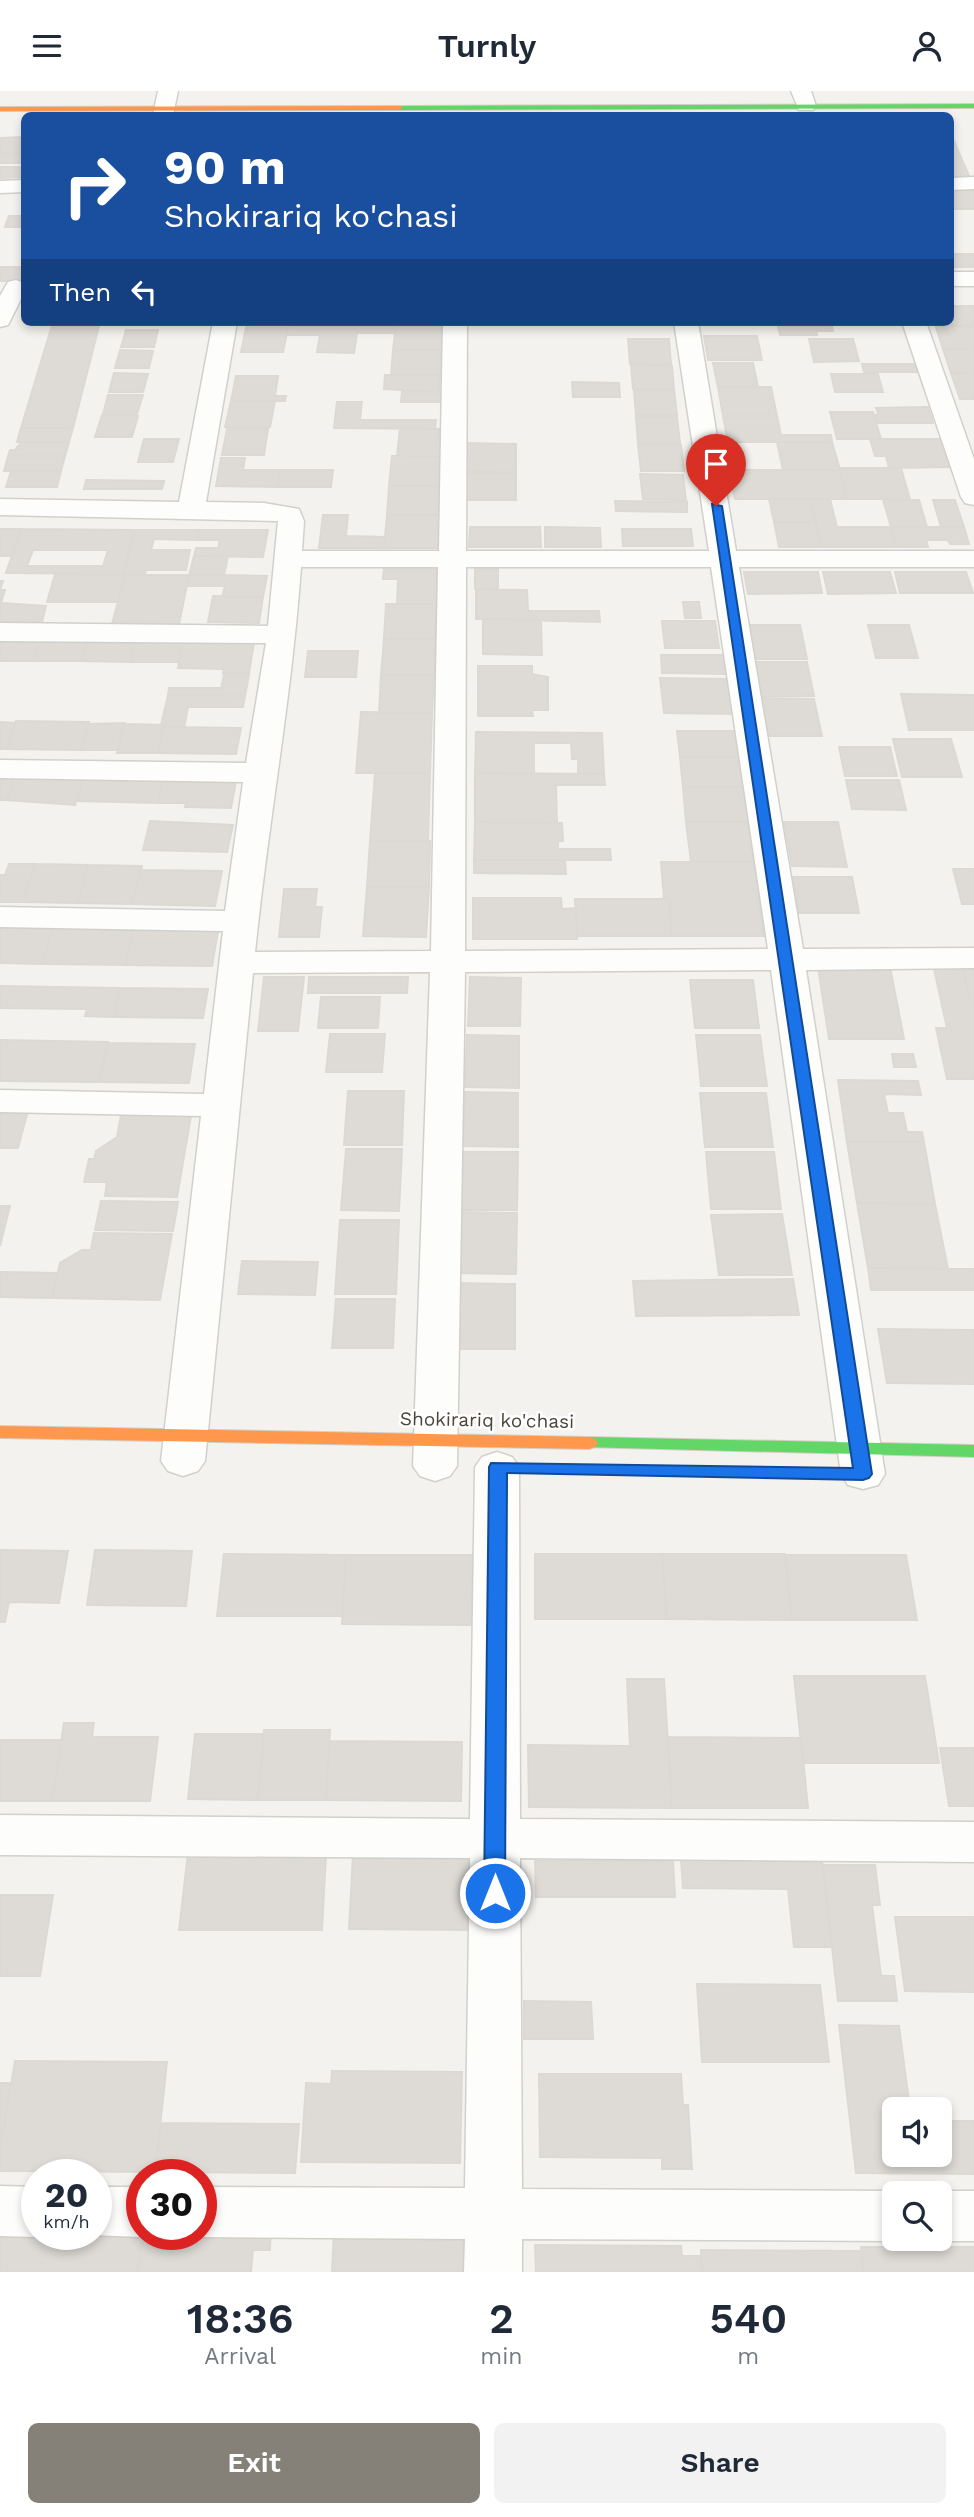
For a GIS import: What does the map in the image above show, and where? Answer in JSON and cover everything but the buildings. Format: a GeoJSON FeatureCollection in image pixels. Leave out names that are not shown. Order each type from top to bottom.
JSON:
{"type":"FeatureCollection","features":[{"type":"Feature","properties":{"kind":"main road"},"geometry":{"type":"LineString","coordinates":[[804,99],[974,106]]}},
{"type":"Feature","properties":{"kind":"main road"},"geometry":{"type":"LineString","coordinates":[[0,103],[974,100]]}},
{"type":"Feature","properties":{"kind":"main road"},"geometry":{"type":"LineString","coordinates":[[0,109],[165,104]]}},
{"type":"Feature","properties":{"kind":"main road","name":"Shokirariq ko'chasi"},"geometry":{"type":"LineString","coordinates":[[0,1432],[184,1455],[862,1468],[974,1451]]}},
{"type":"Feature","properties":{"kind":"street"},"geometry":{"type":"LineString","coordinates":[[954,184],[974,183]]}},
{"type":"Feature","properties":{"kind":"street"},"geometry":{"type":"LineString","coordinates":[[0,187],[21,186]]}},
{"type":"Feature","properties":{"kind":"street"},"geometry":{"type":"LineString","coordinates":[[954,279],[974,279]]}},
{"type":"Feature","properties":{"kind":"street"},"geometry":{"type":"LineString","coordinates":[[0,320],[13,287]]}},
{"type":"Feature","properties":{"kind":"street"},"geometry":{"type":"LineString","coordinates":[[191,510],[224,326]]}},
{"type":"Feature","properties":{"kind":"street"},"geometry":{"type":"LineString","coordinates":[[435,1459],[448,961],[455,326]]}},
{"type":"Feature","properties":{"kind":"street"},"geometry":{"type":"LineString","coordinates":[[687,326],[787,958],[862,1468]]}},
{"type":"Feature","properties":{"kind":"street"},"geometry":{"type":"LineString","coordinates":[[915,326],[974,497]]}},
{"type":"Feature","properties":{"kind":"street"},"geometry":{"type":"LineString","coordinates":[[0,507],[264,511],[289,515],[282,635],[260,773],[242,921],[184,1455]]}},
{"type":"Feature","properties":{"kind":"street"},"geometry":{"type":"LineString","coordinates":[[288,559],[974,559]]}},
{"type":"Feature","properties":{"kind":"street"},"geometry":{"type":"LineString","coordinates":[[0,632],[282,635]]}},
{"type":"Feature","properties":{"kind":"street"},"geometry":{"type":"LineString","coordinates":[[0,769],[260,773]]}},
{"type":"Feature","properties":{"kind":"street"},"geometry":{"type":"LineString","coordinates":[[0,917],[242,921]]}},
{"type":"Feature","properties":{"kind":"street"},"geometry":{"type":"LineString","coordinates":[[237,963],[974,958]]}},
{"type":"Feature","properties":{"kind":"street"},"geometry":{"type":"LineString","coordinates":[[0,1101],[222,1105]]}},
{"type":"Feature","properties":{"kind":"street"},"geometry":{"type":"LineString","coordinates":[[493,2272],[498,1467]]}},
{"type":"Feature","properties":{"kind":"street"},"geometry":{"type":"LineString","coordinates":[[0,1835],[974,1842]]}},
{"type":"Feature","properties":{"kind":"street"},"geometry":{"type":"LineString","coordinates":[[0,2211],[21,2212]]}},
{"type":"Feature","properties":{"kind":"street"},"geometry":{"type":"LineString","coordinates":[[217,2212],[882,2216]]}},
{"type":"Feature","properties":{"kind":"street"},"geometry":{"type":"LineString","coordinates":[[952,2216],[974,2216]]}},
{"type":"Feature","properties":{"kind":"traffic: fast"},"geometry":{"type":"LineString","coordinates":[[400,108],[974,106]]}},
{"type":"Feature","properties":{"kind":"traffic: fast"},"geometry":{"type":"LineString","coordinates":[[589,1443],[974,1451]]}},
{"type":"Feature","properties":{"kind":"traffic: slow"},"geometry":{"type":"LineString","coordinates":[[0,109],[400,108]]}},
{"type":"Feature","properties":{"kind":"traffic: slow"},"geometry":{"type":"LineString","coordinates":[[0,1432],[589,1443]]}},
{"type":"Feature","properties":{"kind":"route"},"geometry":{"type":"LineString","coordinates":[[495,1893],[498,1467],[863,1474],[787,958],[716,506]]}}]}
